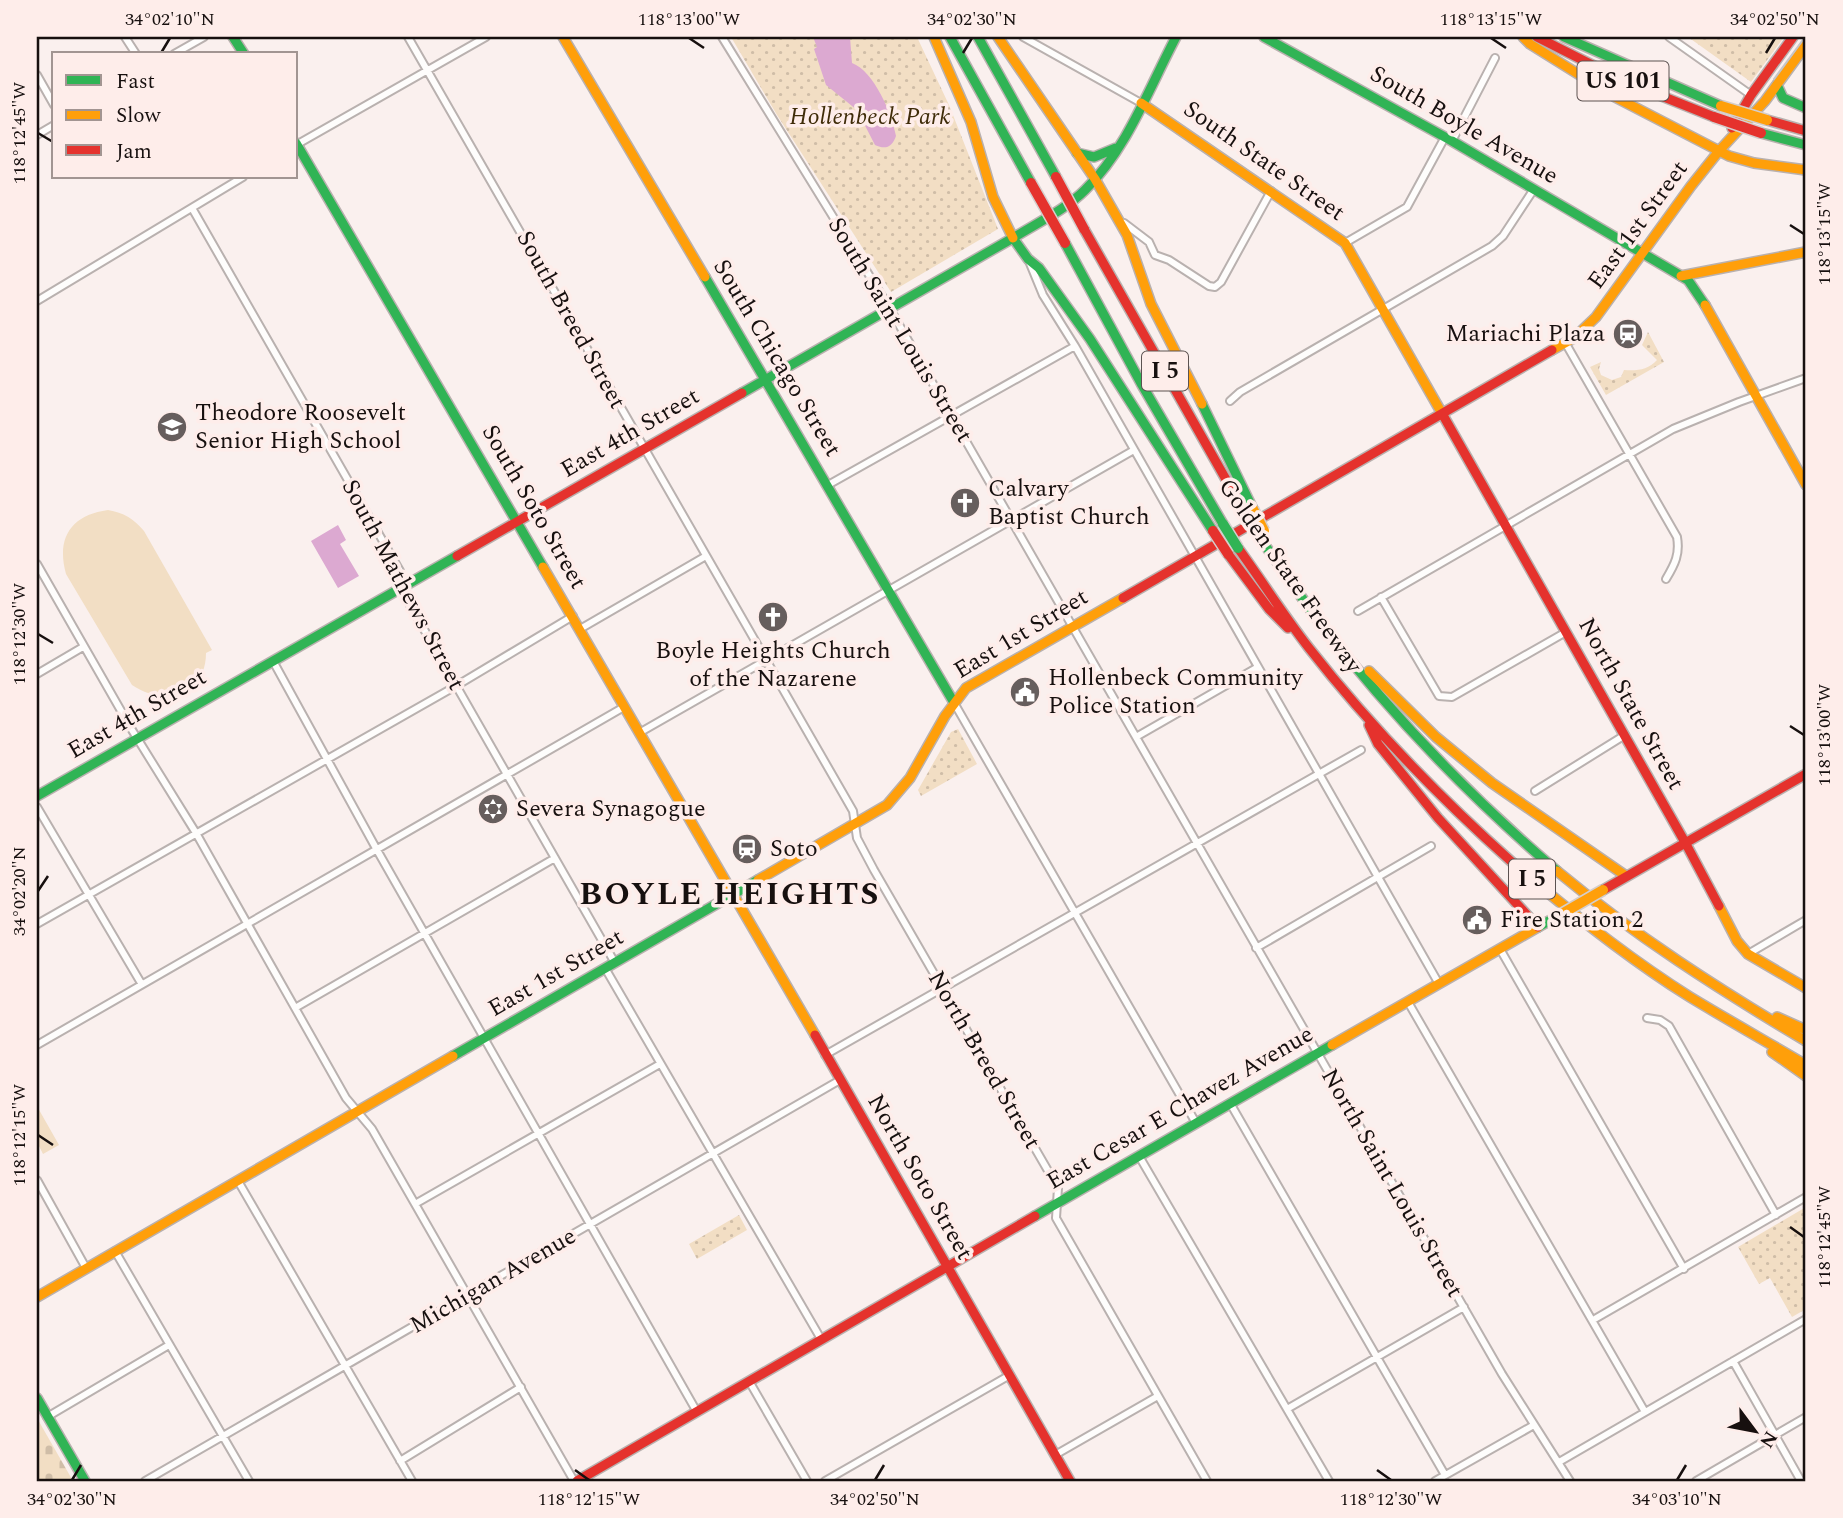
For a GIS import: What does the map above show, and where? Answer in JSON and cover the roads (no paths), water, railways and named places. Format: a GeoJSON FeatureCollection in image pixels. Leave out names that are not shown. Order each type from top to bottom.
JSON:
{"type":"FeatureCollection","features":[{"type":"Feature","properties":{"kind":"main road"},"geometry":{"type":"LineString","coordinates":[[233,37],[243,52]]}},
{"type":"Feature","properties":{"kind":"main road","name":"South Chicago Street"},"geometry":{"type":"LineString","coordinates":[[563,37],[953,701]]}},
{"type":"Feature","properties":{"kind":"main road"},"geometry":{"type":"LineString","coordinates":[[934,37],[971,122],[993,197],[1013,237],[1090,339],[1228,554],[1269,609],[1308,647]]}},
{"type":"Feature","properties":{"kind":"main road","name":"Golden State Freeway"},"geometry":{"type":"LineString","coordinates":[[950,37],[1142,385],[1223,524],[1308,647],[1363,713],[1468,823],[1558,902],[1653,973],[1806,1065]]}},
{"type":"Feature","properties":{"kind":"main road","name":"Golden State Freeway"},"geometry":{"type":"LineString","coordinates":[[978,37],[1084,229],[1263,538],[1326,630],[1403,722],[1487,809],[1525,844],[1573,884],[1685,966],[1806,1041]]}},
{"type":"Feature","properties":{"kind":"main road"},"geometry":{"type":"LineString","coordinates":[[998,37],[1095,179],[1118,218],[1133,248],[1151,304],[1216,430],[1249,511]]}},
{"type":"Feature","properties":{"kind":"main road","name":"East 4th Street"},"geometry":{"type":"LineString","coordinates":[[37,796],[890,309],[1077,197],[1095,179],[1116,148],[1176,37]]}},
{"type":"Feature","properties":{"kind":"main road","name":"South Boyle Avenue"},"geometry":{"type":"LineString","coordinates":[[1264,37],[1449,139],[1681,276],[1696,289],[1806,485]]}},
{"type":"Feature","properties":{"kind":"main road"},"geometry":{"type":"LineString","coordinates":[[1523,37],[1615,97],[1719,151],[1754,163],[1806,170]]}},
{"type":"Feature","properties":{"kind":"main road","name":"US 101"},"geometry":{"type":"LineString","coordinates":[[1536,37],[1575,59],[1662,100],[1806,145]]}},
{"type":"Feature","properties":{"kind":"main road","name":"US 101"},"geometry":{"type":"LineString","coordinates":[[1564,37],[1721,106],[1806,131]]}},
{"type":"Feature","properties":{"kind":"main road","name":"East 1st Street"},"geometry":{"type":"LineString","coordinates":[[1719,151],[1751,95],[1793,37]]}},
{"type":"Feature","properties":{"kind":"main road","name":"East 1st Street"},"geometry":{"type":"LineString","coordinates":[[37,1297],[887,805],[905,788],[953,701],[982,677],[1566,344],[1596,317],[1719,151],[1777,85],[1806,45]]}},
{"type":"Feature","properties":{"kind":"main road"},"geometry":{"type":"LineString","coordinates":[[1777,85],[1780,96],[1806,108]]}},
{"type":"Feature","properties":{"kind":"main road","name":"South State Street"},"geometry":{"type":"LineString","coordinates":[[1141,103],[1345,243],[1442,416]]}},
{"type":"Feature","properties":{"kind":"main road","name":"South Soto Street"},"geometry":{"type":"LineString","coordinates":[[298,147],[734,894]]}},
{"type":"Feature","properties":{"kind":"main road"},"geometry":{"type":"LineString","coordinates":[[1077,153],[1094,157],[1116,148]]}},
{"type":"Feature","properties":{"kind":"main road"},"geometry":{"type":"LineString","coordinates":[[1681,276],[1806,252]]}},
{"type":"Feature","properties":{"kind":"main road","name":"North State Street"},"geometry":{"type":"LineString","coordinates":[[1442,416],[1686,844],[1723,916],[1748,954],[1806,988]]}},
{"type":"Feature","properties":{"kind":"main road"},"geometry":{"type":"LineString","coordinates":[[1326,630],[1445,744],[1492,783],[1626,876]]}},
{"type":"Feature","properties":{"kind":"main road"},"geometry":{"type":"LineString","coordinates":[[1363,713],[1378,744],[1438,818],[1538,927]]}},
{"type":"Feature","properties":{"kind":"main road","name":"East Cesar E Chavez Avenue"},"geometry":{"type":"LineString","coordinates":[[575,1481],[1806,774]]}},
{"type":"Feature","properties":{"kind":"main road","name":"North Soto Street"},"geometry":{"type":"LineString","coordinates":[[734,894],[1068,1481]]}},
{"type":"Feature","properties":{"kind":"main road"},"geometry":{"type":"LineString","coordinates":[[1733,997],[1806,1030]]}},
{"type":"Feature","properties":{"kind":"main road"},"geometry":{"type":"LineString","coordinates":[[1724,1017],[1806,1076]]}},
{"type":"Feature","properties":{"kind":"main road"},"geometry":{"type":"LineString","coordinates":[[37,1398],[85,1481]]}},
{"type":"Feature","properties":{"kind":"street"},"geometry":{"type":"LineString","coordinates":[[125,37],[135,52]]}},
{"type":"Feature","properties":{"kind":"street"},"geometry":{"type":"LineString","coordinates":[[178,52],[204,37]]}},
{"type":"Feature","properties":{"kind":"street","name":"South Breed Street"},"geometry":{"type":"LineString","coordinates":[[408,37],[853,811],[854,823]]}},
{"type":"Feature","properties":{"kind":"street"},"geometry":{"type":"LineString","coordinates":[[298,143],[486,37]]}},
{"type":"Feature","properties":{"kind":"street","name":"South Saint Louis Street"},"geometry":{"type":"LineString","coordinates":[[722,37],[890,309],[1073,626]]}},
{"type":"Feature","properties":{"kind":"street","name":"South State Street"},"geometry":{"type":"LineString","coordinates":[[1023,37],[1141,103]]}},
{"type":"Feature","properties":{"kind":"street"},"geometry":{"type":"LineString","coordinates":[[1669,37],[1751,95]]}},
{"type":"Feature","properties":{"kind":"street"},"geometry":{"type":"LineString","coordinates":[[1345,243],[1407,207],[1495,58]]}},
{"type":"Feature","properties":{"kind":"street"},"geometry":{"type":"LineString","coordinates":[[37,75],[52,101]]}},
{"type":"Feature","properties":{"kind":"street"},"geometry":{"type":"LineString","coordinates":[[37,301],[241,178]]}},
{"type":"Feature","properties":{"kind":"street"},"geometry":{"type":"LineString","coordinates":[[1230,401],[1240,392],[1492,246],[1503,236],[1534,189]]}},
{"type":"Feature","properties":{"kind":"street"},"geometry":{"type":"LineString","coordinates":[[1118,218],[1149,242],[1155,255],[1169,260],[1209,286],[1215,287],[1221,282],[1271,191]]}},
{"type":"Feature","properties":{"kind":"street","name":"South Mathews Street"},"geometry":{"type":"LineString","coordinates":[[192,208],[400,571],[410,605],[555,858],[660,1064],[821,1339]]}},
{"type":"Feature","properties":{"kind":"street"},"geometry":{"type":"LineString","coordinates":[[1028,260],[1043,295],[1320,772],[1439,984]]}},
{"type":"Feature","properties":{"kind":"street"},"geometry":{"type":"LineString","coordinates":[[1566,344],[1677,537],[1679,551],[1667,579]]}},
{"type":"Feature","properties":{"kind":"street"},"geometry":{"type":"LineString","coordinates":[[828,485],[1075,346]]}},
{"type":"Feature","properties":{"kind":"street"},"geometry":{"type":"LineString","coordinates":[[1358,611],[1692,420],[1806,378]]}},
{"type":"Feature","properties":{"kind":"street"},"geometry":{"type":"LineString","coordinates":[[639,733],[1134,450]]}},
{"type":"Feature","properties":{"kind":"street"},"geometry":{"type":"LineString","coordinates":[[580,629],[706,556]]}},
{"type":"Feature","properties":{"kind":"street"},"geometry":{"type":"LineString","coordinates":[[37,566],[196,833],[346,1098],[366,1119],[575,1481]]}},
{"type":"Feature","properties":{"kind":"street"},"geometry":{"type":"LineString","coordinates":[[1381,597],[1439,696],[1445,698],[1452,697],[1566,632]]}},
{"type":"Feature","properties":{"kind":"street"},"geometry":{"type":"LineString","coordinates":[[37,924],[456,686],[573,616]]}},
{"type":"Feature","properties":{"kind":"street","name":"North Saint Louis Street"},"geometry":{"type":"LineString","coordinates":[[1073,626],[1464,1307],[1570,1481]]}},
{"type":"Feature","properties":{"kind":"street"},"geometry":{"type":"LineString","coordinates":[[37,674],[83,647]]}},
{"type":"Feature","properties":{"kind":"street"},"geometry":{"type":"LineString","coordinates":[[273,661],[377,850],[697,1412]]}},
{"type":"Feature","properties":{"kind":"street"},"geometry":{"type":"LineString","coordinates":[[1136,737],[1258,667]]}},
{"type":"Feature","properties":{"kind":"street"},"geometry":{"type":"LineString","coordinates":[[953,701],[1196,1123]]}},
{"type":"Feature","properties":{"kind":"street"},"geometry":{"type":"LineString","coordinates":[[37,1045],[624,707]]}},
{"type":"Feature","properties":{"kind":"street"},"geometry":{"type":"LineString","coordinates":[[1535,791],[1625,736]]}},
{"type":"Feature","properties":{"kind":"street"},"geometry":{"type":"LineString","coordinates":[[825,1055],[1361,750]]}},
{"type":"Feature","properties":{"kind":"street"},"geometry":{"type":"LineString","coordinates":[[37,807],[141,983]]}},
{"type":"Feature","properties":{"kind":"street","name":"North Breed Street"},"geometry":{"type":"LineString","coordinates":[[854,823],[857,838],[1058,1188],[1056,1217],[1207,1481]]}},
{"type":"Feature","properties":{"kind":"street"},"geometry":{"type":"LineString","coordinates":[[1256,948],[1431,846]]}},
{"type":"Feature","properties":{"kind":"street"},"geometry":{"type":"LineString","coordinates":[[295,1008],[555,858]]}},
{"type":"Feature","properties":{"kind":"street"},"geometry":{"type":"LineString","coordinates":[[1748,954],[1806,920]]}},
{"type":"Feature","properties":{"kind":"street"},"geometry":{"type":"LineString","coordinates":[[1500,949],[1684,1269]]}},
{"type":"Feature","properties":{"kind":"street"},"geometry":{"type":"LineString","coordinates":[[1408,1002],[1645,1412]]}},
{"type":"Feature","properties":{"kind":"street"},"geometry":{"type":"LineString","coordinates":[[1647,1018],[1660,1020],[1669,1026],[1776,1215]]}},
{"type":"Feature","properties":{"kind":"street"},"geometry":{"type":"LineString","coordinates":[[415,1204],[660,1064]]}},
{"type":"Feature","properties":{"kind":"street","name":"Michigan Avenue"},"geometry":{"type":"LineString","coordinates":[[145,1481],[840,1080]]}},
{"type":"Feature","properties":{"kind":"street"},"geometry":{"type":"LineString","coordinates":[[1230,1103],[1446,1475]]}},
{"type":"Feature","properties":{"kind":"street"},"geometry":{"type":"LineString","coordinates":[[1139,1156],[1329,1481]]}},
{"type":"Feature","properties":{"kind":"street"},"geometry":{"type":"LineString","coordinates":[[37,1180],[86,1268]]}},
{"type":"Feature","properties":{"kind":"street"},"geometry":{"type":"LineString","coordinates":[[238,1181],[412,1481]]}},
{"type":"Feature","properties":{"kind":"street"},"geometry":{"type":"LineString","coordinates":[[1593,1320],[1806,1197]]}},
{"type":"Feature","properties":{"kind":"street"},"geometry":{"type":"LineString","coordinates":[[116,1251],[249,1481]]}},
{"type":"Feature","properties":{"kind":"street"},"geometry":{"type":"LineString","coordinates":[[1287,1409],[1464,1307]]}},
{"type":"Feature","properties":{"kind":"street"},"geometry":{"type":"LineString","coordinates":[[1559,1462],[1806,1319]]}},
{"type":"Feature","properties":{"kind":"street"},"geometry":{"type":"LineString","coordinates":[[47,1417],[169,1345]]}},
{"type":"Feature","properties":{"kind":"street"},"geometry":{"type":"LineString","coordinates":[[1734,1361],[1801,1481]]}},
{"type":"Feature","properties":{"kind":"street"},"geometry":{"type":"LineString","coordinates":[[825,1481],[1010,1375]]}},
{"type":"Feature","properties":{"kind":"street"},"geometry":{"type":"LineString","coordinates":[[749,1381],[807,1481]]}},
{"type":"Feature","properties":{"kind":"street"},"geometry":{"type":"LineString","coordinates":[[400,1461],[521,1387]]}},
{"type":"Feature","properties":{"kind":"street"},"geometry":{"type":"LineString","coordinates":[[1055,1455],[1158,1396]]}},
{"type":"Feature","properties":{"kind":"street"},"geometry":{"type":"LineString","coordinates":[[1696,1481],[1806,1417]]}},
{"type":"Feature","properties":{"kind":"street"},"geometry":{"type":"LineString","coordinates":[[1435,1481],[1534,1425]]}},
{"type":"Feature","properties":{"kind":"tram line"},"geometry":{"type":"LineString","coordinates":[[1774,79],[1805,37]]}},
{"type":"Feature","properties":{"kind":"place","name":"Mariachi Plaza"},"geometry":{"type":"Point","coordinates":[1628,334]}},
{"type":"Feature","properties":{"kind":"place","name":"Theodore Roosevelt Senior High School"},"geometry":{"type":"Point","coordinates":[172,427]}},
{"type":"Feature","properties":{"kind":"place","name":"Calvary Baptist Church"},"geometry":{"type":"Point","coordinates":[965,503]}},
{"type":"Feature","properties":{"kind":"place","name":"Boyle Heights Church of the Nazarene"},"geometry":{"type":"Point","coordinates":[773,617]}},
{"type":"Feature","properties":{"kind":"place","name":"Hollenbeck Community Police Station"},"geometry":{"type":"Point","coordinates":[1025,692]}},
{"type":"Feature","properties":{"kind":"place","name":"Severa Synagogue"},"geometry":{"type":"Point","coordinates":[493,809]}},
{"type":"Feature","properties":{"kind":"place","name":"Soto"},"geometry":{"type":"Point","coordinates":[747,849]}},
{"type":"Feature","properties":{"kind":"place","name":"Fire Station 2"},"geometry":{"type":"Point","coordinates":[1477,920]}},
{"type":"Feature","properties":{"kind":"district","name":"BOYLE HEIGHTS"},"geometry":{"type":"Point","coordinates":[730,894]}},
{"type":"Feature","properties":{"kind":"park label","name":"Hollenbeck Park"},"geometry":{"type":"Point","coordinates":[870,117]}}]}
